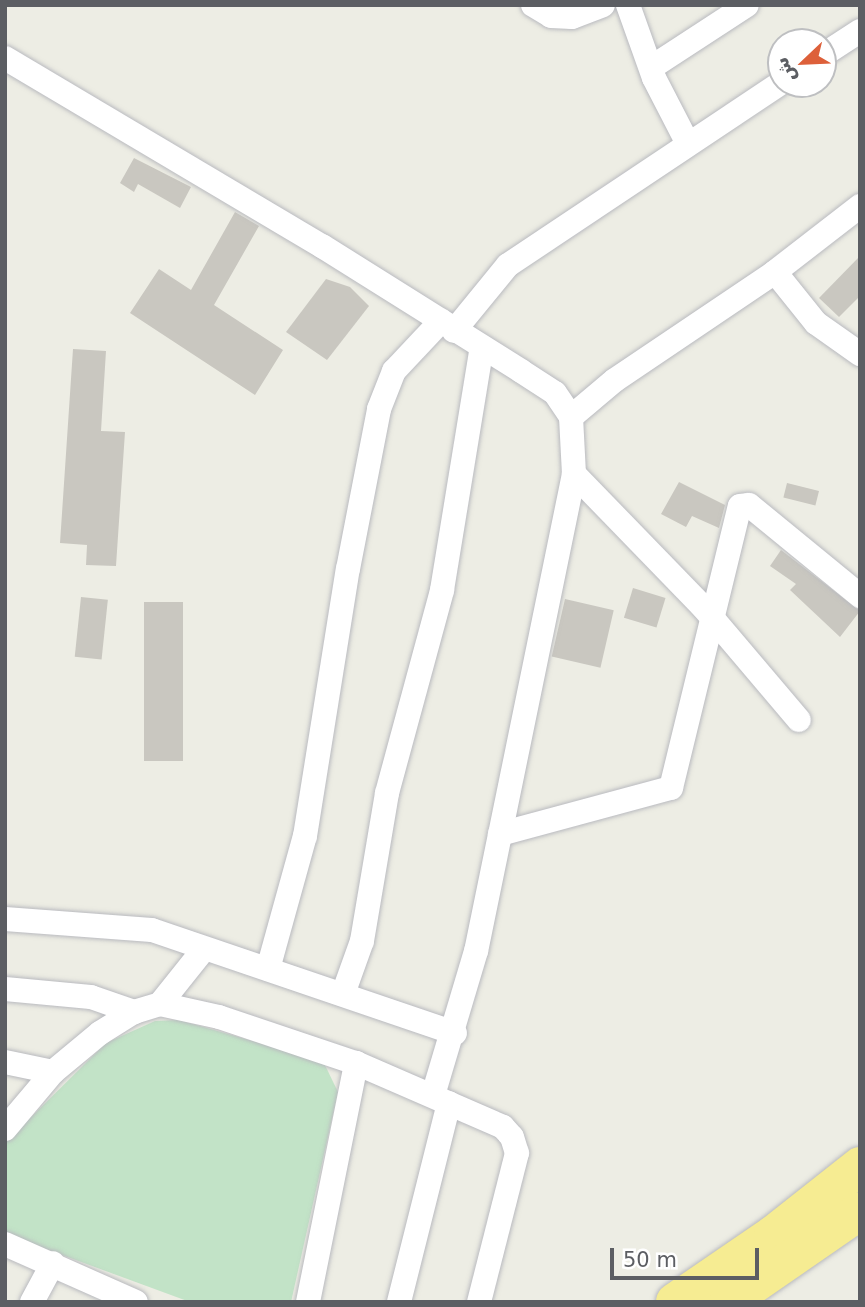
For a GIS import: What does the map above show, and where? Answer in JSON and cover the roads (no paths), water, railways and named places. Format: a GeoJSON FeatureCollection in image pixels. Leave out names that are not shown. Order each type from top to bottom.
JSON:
{"type":"FeatureCollection","features":[{"type":"Feature","properties":{"kind":"highway"},"geometry":{"type":"LineString","coordinates":[[675,1302],[773,1235],[860,1166]]}},
{"type":"Feature","properties":{"kind":"highway"},"geometry":{"type":"LineString","coordinates":[[728,1302],[860,1211]]}},
{"type":"Feature","properties":{"kind":"street"},"geometry":{"type":"LineString","coordinates":[[533,5],[551,16],[572,17],[603,5]]}},
{"type":"Feature","properties":{"kind":"street"},"geometry":{"type":"LineString","coordinates":[[628,5],[652,67],[687,142]]}},
{"type":"Feature","properties":{"kind":"street"},"geometry":{"type":"LineString","coordinates":[[652,67],[747,5]]}},
{"type":"Feature","properties":{"kind":"street"},"geometry":{"type":"LineString","coordinates":[[837,46],[860,31]]}},
{"type":"Feature","properties":{"kind":"street"},"geometry":{"type":"LineString","coordinates":[[5,58],[555,393],[571,417],[573,474],[400,1302]]}},
{"type":"Feature","properties":{"kind":"street"},"geometry":{"type":"LineString","coordinates":[[268,969],[305,836],[348,569],[379,409],[394,371],[448,326],[508,265],[687,142],[767,92]]}},
{"type":"Feature","properties":{"kind":"street"},"geometry":{"type":"LineString","coordinates":[[571,417],[615,380],[775,272],[860,206]]}},
{"type":"Feature","properties":{"kind":"street"},"geometry":{"type":"LineString","coordinates":[[775,272],[816,323],[860,354]]}},
{"type":"Feature","properties":{"kind":"street"},"geometry":{"type":"LineString","coordinates":[[343,994],[362,941],[387,793],[442,590],[482,347]]}},
{"type":"Feature","properties":{"kind":"street"},"geometry":{"type":"LineString","coordinates":[[573,474],[710,616],[799,720]]}},
{"type":"Feature","properties":{"kind":"street"},"geometry":{"type":"LineString","coordinates":[[499,834],[671,788],[710,616],[738,512],[744,504],[816,555],[860,596]]}},
{"type":"Feature","properties":{"kind":"street"},"geometry":{"type":"LineString","coordinates":[[5,919],[152,930],[455,1032]]}},
{"type":"Feature","properties":{"kind":"street"},"geometry":{"type":"LineString","coordinates":[[160,1004],[204,949]]}},
{"type":"Feature","properties":{"kind":"street"},"geometry":{"type":"LineString","coordinates":[[5,989],[91,997],[134,1012]]}},
{"type":"Feature","properties":{"kind":"street"},"geometry":{"type":"LineString","coordinates":[[5,1129],[53,1072],[134,1012],[160,1004],[219,1017],[356,1063],[503,1127],[512,1137],[517,1153],[479,1302]]}},
{"type":"Feature","properties":{"kind":"street"},"geometry":{"type":"LineString","coordinates":[[5,1062],[53,1072]]}},
{"type":"Feature","properties":{"kind":"street"},"geometry":{"type":"LineString","coordinates":[[308,1302],[356,1063]]}},
{"type":"Feature","properties":{"kind":"street"},"geometry":{"type":"LineString","coordinates":[[5,1244],[136,1302]]}},
{"type":"Feature","properties":{"kind":"street"},"geometry":{"type":"LineString","coordinates":[[32,1302],[52,1263]]}}]}
